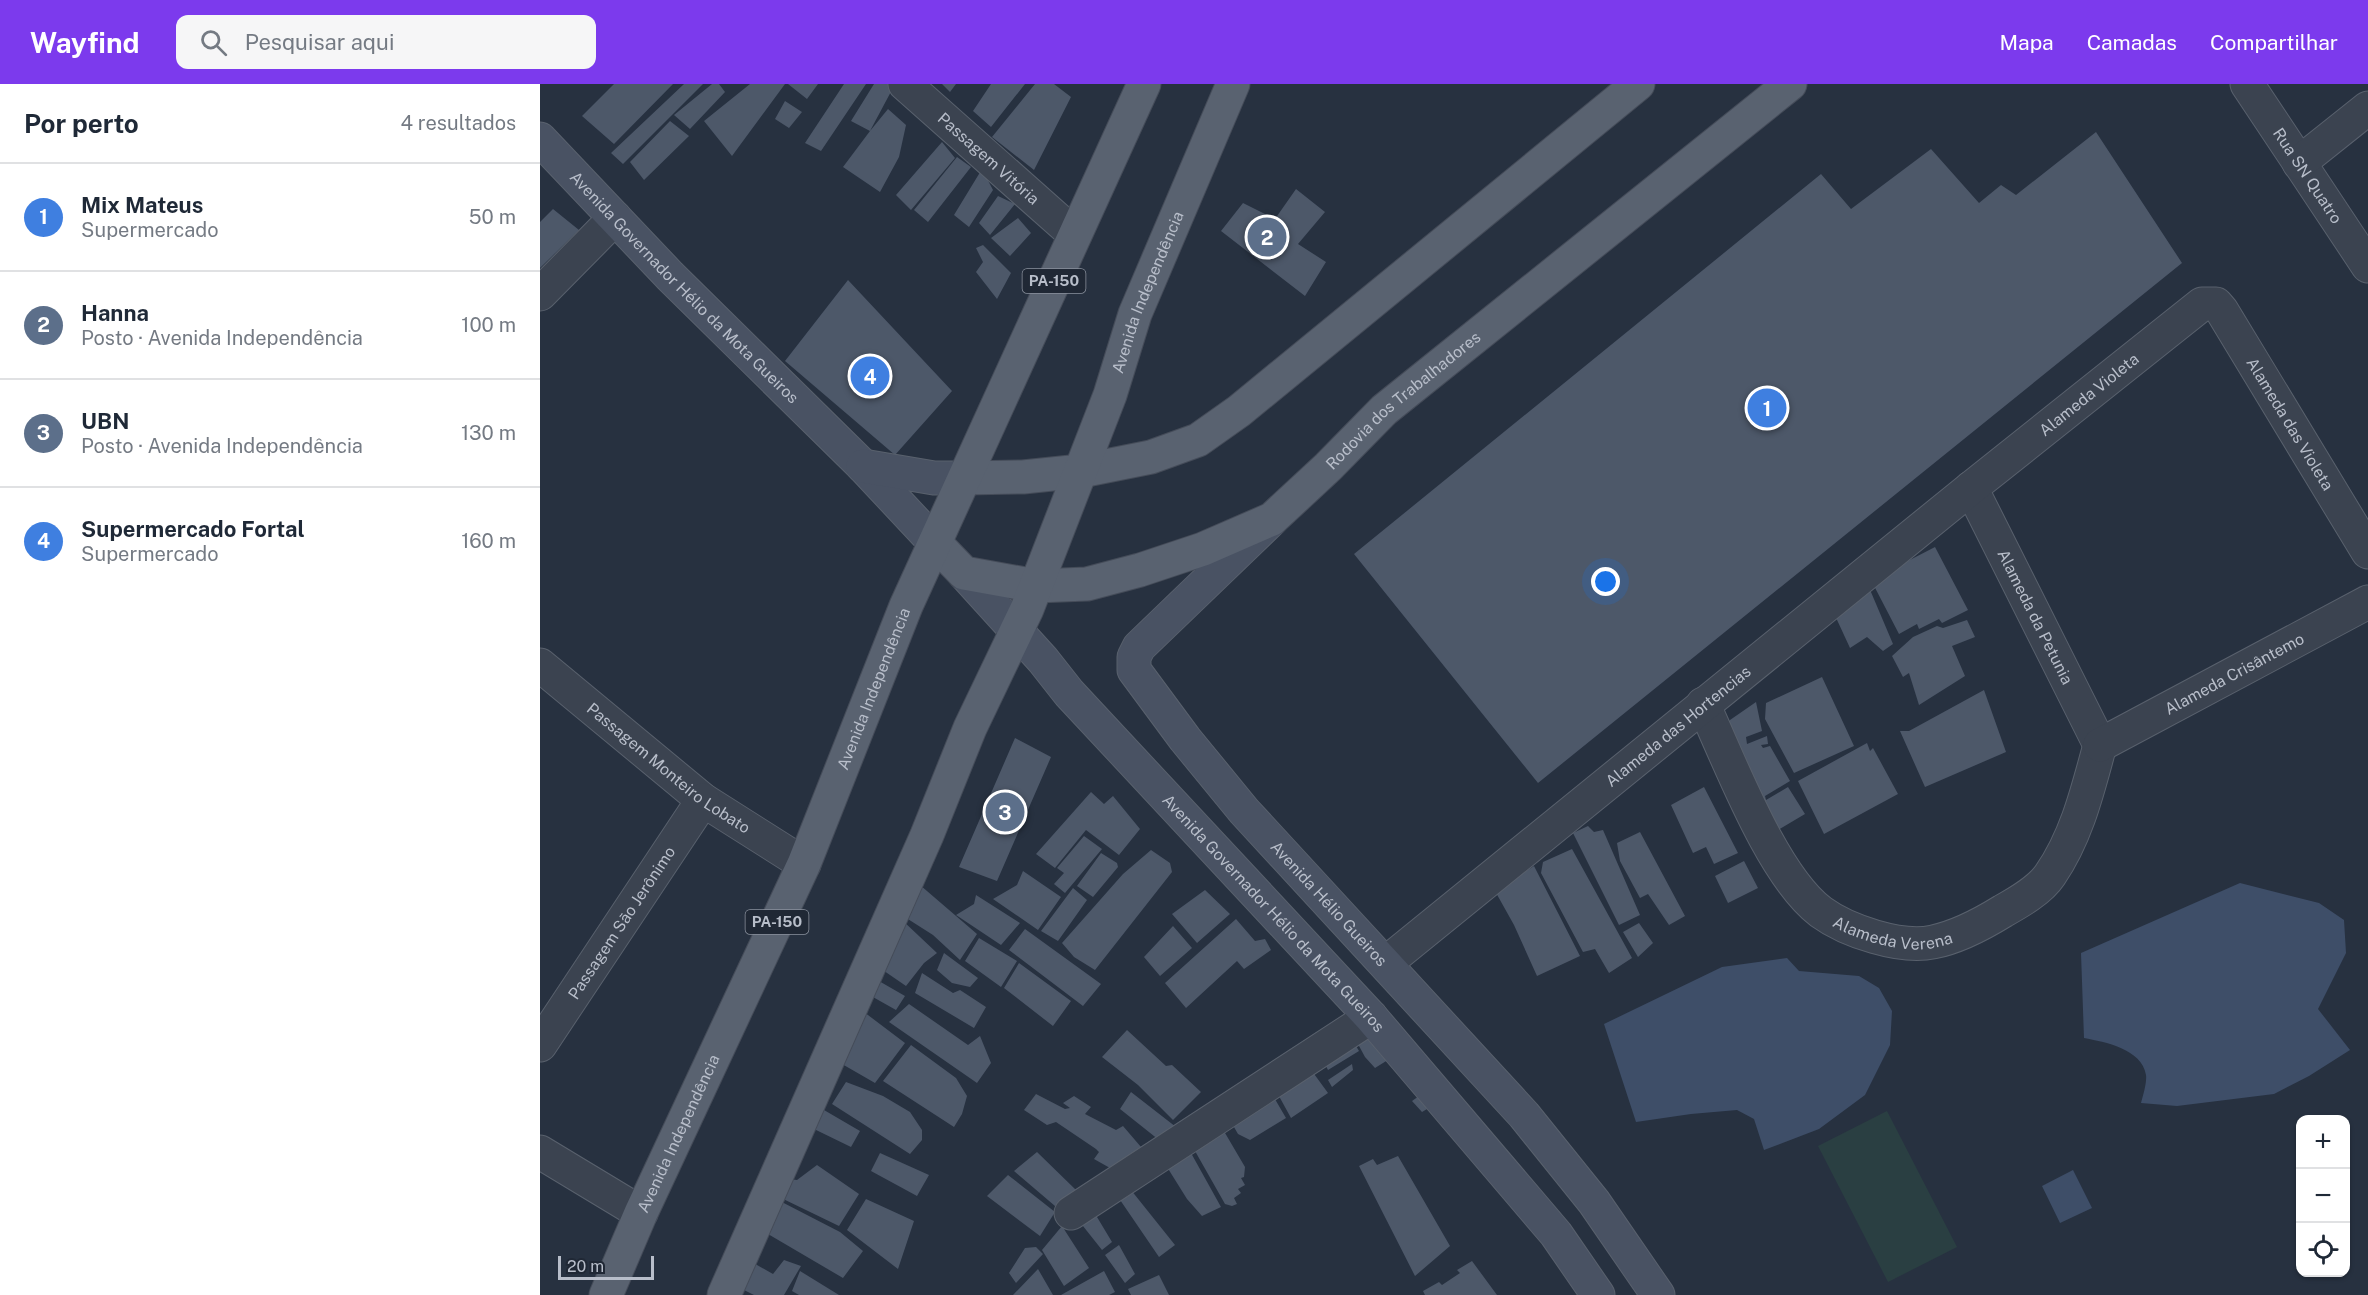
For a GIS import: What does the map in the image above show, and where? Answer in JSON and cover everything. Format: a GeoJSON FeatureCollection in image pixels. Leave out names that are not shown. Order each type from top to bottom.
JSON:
{"type":"FeatureCollection","features":[{"type":"Feature","properties":{"kind":"main road","name":"Avenida Independência"},"geometry":{"type":"LineString","coordinates":[[606,1295],[641,1213],[804,864],[906,606],[1144,84]]}},
{"type":"Feature","properties":{"kind":"main road","name":"Avenida Independência"},"geometry":{"type":"LineString","coordinates":[[724,1295],[927,835],[970,728],[1018,632],[1110,395],[1135,314],[1233,84]]}},
{"type":"Feature","properties":{"kind":"main road"},"geometry":{"type":"LineString","coordinates":[[863,466],[934,478],[1023,477],[1081,471],[1150,458],[1191,443],[1239,411],[1638,84]]}},
{"type":"Feature","properties":{"kind":"main road","name":"Rodovia dos Trabalhadores"},"geometry":{"type":"LineString","coordinates":[[964,573],[1036,586],[1087,584],[1140,570],[1203,549],[1272,519],[1384,410],[1790,84]]}},
{"type":"Feature","properties":{"kind":"main road","name":"Avenida Governador Hélio da Mota Gueiros"},"geometry":{"type":"LineString","coordinates":[[540,139],[670,276],[863,466]]}},
{"type":"Feature","properties":{"kind":"main road"},"geometry":{"type":"LineString","coordinates":[[863,466],[936,544]]}},
{"type":"Feature","properties":{"kind":"main road","name":"Avenida Hélio Gueiros"},"geometry":{"type":"LineString","coordinates":[[1272,519],[1139,647],[1134,657],[1134,670],[1185,739],[1244,811],[1524,1115],[1594,1202],[1658,1295]]}},
{"type":"Feature","properties":{"kind":"main road","name":"Avenida Governador Hélio da Mota Gueiros"},"geometry":{"type":"LineString","coordinates":[[936,544],[1018,632],[1077,702],[1371,1017],[1556,1234],[1598,1295]]}},
{"type":"Feature","properties":{"kind":"street","name":"Passagem Vitória"},"geometry":{"type":"LineString","coordinates":[[905,84],[1074,234]]}},
{"type":"Feature","properties":{"kind":"street","name":"Rua SN Quatro"},"geometry":{"type":"LineString","coordinates":[[2247,84],[2368,266]]}},
{"type":"Feature","properties":{"kind":"street"},"geometry":{"type":"LineString","coordinates":[[2299,163],[2368,108]]}},
{"type":"Feature","properties":{"kind":"street"},"geometry":{"type":"LineString","coordinates":[[540,294],[615,218]]}},
{"type":"Feature","properties":{"kind":"street","name":"Alameda Violeta"},"geometry":{"type":"LineString","coordinates":[[1971,488],[2194,308],[2208,303]]}},
{"type":"Feature","properties":{"kind":"street","name":"Alameda das Violeta"},"geometry":{"type":"LineString","coordinates":[[2208,303],[2216,304],[2222,311],[2368,552]]}},
{"type":"Feature","properties":{"kind":"street","name":"Alameda das Hortencias"},"geometry":{"type":"LineString","coordinates":[[1386,963],[1971,488]]}},
{"type":"Feature","properties":{"kind":"street","name":"Alameda da Petunia"},"geometry":{"type":"LineString","coordinates":[[1971,488],[2100,744]]}},
{"type":"Feature","properties":{"kind":"street","name":"Alameda Crisântemo"},"geometry":{"type":"LineString","coordinates":[[2100,744],[2368,602]]}},
{"type":"Feature","properties":{"kind":"street","name":"Passagem Monteiro Lobato"},"geometry":{"type":"LineString","coordinates":[[540,665],[703,800],[804,864]]}},
{"type":"Feature","properties":{"kind":"street","name":"Alameda Verena"},"geometry":{"type":"LineString","coordinates":[[1703,704],[1767,840],[1794,884],[1821,912],[1854,930],[1896,942],[1932,942],[1977,927],[2019,902],[2049,877],[2070,840],[2084,803],[2100,744]]}},
{"type":"Feature","properties":{"kind":"street","name":"Passagem São Jerônimo"},"geometry":{"type":"LineString","coordinates":[[540,1045],[703,800]]}},
{"type":"Feature","properties":{"kind":"street"},"geometry":{"type":"LineString","coordinates":[[1071,1213],[1371,1017]]}},
{"type":"Feature","properties":{"kind":"street"},"geometry":{"type":"LineString","coordinates":[[540,1152],[641,1213]]}},
{"type":"Feature","properties":{"kind":"green space"},"geometry":{"type":"Polygon","coordinates":[[[1887,1111],[1957,1247],[1888,1282],[1818,1146],[1887,1111]]]}},
{"type":"Feature","properties":{"kind":"water"},"geometry":{"type":"Polygon","coordinates":[[[2240,883],[2319,903],[2344,920],[2346,953],[2318,1009],[2350,1050],[2309,1076],[2274,1094],[2177,1106],[2141,1103],[2146,1075],[2138,1059],[2121,1048],[2084,1038],[2081,953],[2240,883]]]}},
{"type":"Feature","properties":{"kind":"water"},"geometry":{"type":"Polygon","coordinates":[[[1787,958],[1799,971],[1859,976],[1879,988],[1892,1011],[1890,1045],[1865,1095],[1819,1129],[1764,1150],[1754,1119],[1737,1110],[1636,1122],[1604,1024],[1722,967],[1787,958]]]}},
{"type":"Feature","properties":{"kind":"water"},"geometry":{"type":"Polygon","coordinates":[[[2073,1170],[2092,1208],[2060,1223],[2042,1186],[2073,1170]]]}},
{"type":"Feature","properties":{"kind":"building"},"geometry":{"type":"Polygon","coordinates":[[[614,84],[673,84],[614,144],[582,116],[614,84]]]}},
{"type":"Feature","properties":{"kind":"building"},"geometry":{"type":"Polygon","coordinates":[[[684,84],[703,84],[623,164],[611,153],[684,84]]]}},
{"type":"Feature","properties":{"kind":"building"},"geometry":{"type":"Polygon","coordinates":[[[712,84],[719,84],[725,92],[690,129],[674,115],[712,84]]]}},
{"type":"Feature","properties":{"kind":"building"},"geometry":{"type":"Polygon","coordinates":[[[750,84],[785,84],[732,156],[704,121],[750,84]]]}},
{"type":"Feature","properties":{"kind":"building"},"geometry":{"type":"Polygon","coordinates":[[[788,84],[818,84],[807,99],[788,84]]]}},
{"type":"Feature","properties":{"kind":"building"},"geometry":{"type":"Polygon","coordinates":[[[844,84],[866,84],[821,151],[805,143],[844,84]]]}},
{"type":"Feature","properties":{"kind":"building"},"geometry":{"type":"Polygon","coordinates":[[[874,84],[890,84],[894,86],[870,131],[851,121],[874,84]]]}},
{"type":"Feature","properties":{"kind":"building"},"geometry":{"type":"Polygon","coordinates":[[[942,84],[956,84],[950,92],[942,84]]]}},
{"type":"Feature","properties":{"kind":"building"},"geometry":{"type":"Polygon","coordinates":[[[991,84],[1025,84],[991,127],[973,111],[991,84]]]}},
{"type":"Feature","properties":{"kind":"building"},"geometry":{"type":"Polygon","coordinates":[[[1035,84],[1054,84],[1071,97],[1034,170],[992,137],[1035,84]]]}},
{"type":"Feature","properties":{"kind":"building"},"geometry":{"type":"Polygon","coordinates":[[[785,101],[802,112],[789,128],[775,119],[785,101]]]}},
{"type":"Feature","properties":{"kind":"building"},"geometry":{"type":"Polygon","coordinates":[[[888,109],[906,125],[899,157],[880,192],[843,167],[888,109]]]}},
{"type":"Feature","properties":{"kind":"building"},"geometry":{"type":"Polygon","coordinates":[[[670,121],[689,136],[644,180],[630,162],[670,121]]]}},
{"type":"Feature","properties":{"kind":"building"},"geometry":{"type":"Polygon","coordinates":[[[2096,132],[2182,263],[1538,783],[1354,554],[1821,174],[1851,209],[1931,149],[1979,203],[2001,185],[2016,195],[2096,132]]]}},
{"type":"Feature","properties":{"kind":"building"},"geometry":{"type":"Polygon","coordinates":[[[942,142],[955,158],[911,210],[896,195],[942,142]]]}},
{"type":"Feature","properties":{"kind":"building"},"geometry":{"type":"Polygon","coordinates":[[[957,157],[971,167],[928,222],[914,210],[957,157]]]}},
{"type":"Feature","properties":{"kind":"building"},"geometry":{"type":"Polygon","coordinates":[[[982,169],[993,190],[969,227],[954,215],[982,169]]]}},
{"type":"Feature","properties":{"kind":"building"},"geometry":{"type":"Polygon","coordinates":[[[1296,189],[1325,212],[1298,244],[1326,262],[1305,296],[1221,231],[1243,203],[1275,219],[1296,189]]]}},
{"type":"Feature","properties":{"kind":"building"},"geometry":{"type":"Polygon","coordinates":[[[998,196],[1015,204],[990,235],[979,223],[998,196]]]}},
{"type":"Feature","properties":{"kind":"building"},"geometry":{"type":"Polygon","coordinates":[[[553,209],[579,230],[540,268],[540,222],[553,209]]]}},
{"type":"Feature","properties":{"kind":"building"},"geometry":{"type":"Polygon","coordinates":[[[1018,218],[1031,233],[1010,256],[991,238],[1018,218]]]}},
{"type":"Feature","properties":{"kind":"building"},"geometry":{"type":"Polygon","coordinates":[[[983,245],[1011,273],[997,299],[976,272],[983,262],[976,248],[983,245]]]}},
{"type":"Feature","properties":{"kind":"building"},"geometry":{"type":"Polygon","coordinates":[[[848,280],[952,391],[895,455],[785,361],[848,280]]]}},
{"type":"Feature","properties":{"kind":"building"},"geometry":{"type":"Polygon","coordinates":[[[1935,547],[1968,610],[1942,623],[1939,619],[1919,629],[1917,624],[1899,634],[1871,580],[1935,547]]]}},
{"type":"Feature","properties":{"kind":"building"},"geometry":{"type":"Polygon","coordinates":[[[1868,585],[1893,644],[1883,651],[1867,637],[1850,648],[1832,609],[1868,585]]]}},
{"type":"Feature","properties":{"kind":"building"},"geometry":{"type":"Polygon","coordinates":[[[1967,620],[1975,637],[1952,646],[1965,676],[1919,705],[1909,673],[1903,677],[1892,656],[1913,637],[1937,626],[1943,628],[1967,620]]]}},
{"type":"Feature","properties":{"kind":"building"},"geometry":{"type":"Polygon","coordinates":[[[1822,677],[1854,746],[1794,773],[1765,719],[1766,703],[1822,677]]]}},
{"type":"Feature","properties":{"kind":"building"},"geometry":{"type":"Polygon","coordinates":[[[1984,690],[2006,752],[1925,787],[1900,731],[1909,731],[1984,690]]]}},
{"type":"Feature","properties":{"kind":"building"},"geometry":{"type":"Polygon","coordinates":[[[1756,702],[1762,731],[1746,737],[1747,744],[1767,736],[1768,744],[1761,745],[1763,748],[1770,746],[1790,781],[1765,796],[1766,800],[1788,787],[1805,814],[1773,833],[1724,730],[1730,720],[1756,702]]]}},
{"type":"Feature","properties":{"kind":"building"},"geometry":{"type":"Polygon","coordinates":[[[1015,738],[1051,757],[997,881],[959,867],[1015,738]]]}},
{"type":"Feature","properties":{"kind":"building"},"geometry":{"type":"Polygon","coordinates":[[[1867,743],[1870,751],[1873,748],[1898,794],[1824,834],[1798,781],[1867,743]]]}},
{"type":"Feature","properties":{"kind":"building"},"geometry":{"type":"Polygon","coordinates":[[[1704,787],[1738,853],[1714,864],[1706,847],[1693,853],[1671,805],[1704,787]]]}},
{"type":"Feature","properties":{"kind":"building"},"geometry":{"type":"Polygon","coordinates":[[[1091,792],[1104,804],[1113,796],[1140,829],[1119,855],[1086,830],[1055,868],[1036,854],[1091,792]]]}},
{"type":"Feature","properties":{"kind":"building"},"geometry":{"type":"Polygon","coordinates":[[[1588,826],[1594,832],[1603,830],[1640,915],[1619,925],[1573,833],[1588,826]]]}},
{"type":"Feature","properties":{"kind":"building"},"geometry":{"type":"Polygon","coordinates":[[[1640,832],[1685,916],[1669,925],[1648,894],[1640,898],[1620,861],[1617,843],[1640,832]]]}},
{"type":"Feature","properties":{"kind":"building"},"geometry":{"type":"Polygon","coordinates":[[[1084,836],[1102,849],[1065,893],[1054,884],[1064,873],[1057,868],[1084,836]]]}},
{"type":"Feature","properties":{"kind":"building"},"geometry":{"type":"Polygon","coordinates":[[[1572,849],[1632,958],[1609,973],[1595,949],[1583,952],[1541,873],[1543,862],[1572,849]]]}},
{"type":"Feature","properties":{"kind":"building"},"geometry":{"type":"Polygon","coordinates":[[[1151,850],[1170,863],[1172,872],[1095,970],[1074,957],[1062,943],[1123,874],[1151,850]]]}},
{"type":"Feature","properties":{"kind":"building"},"geometry":{"type":"Polygon","coordinates":[[[1101,853],[1117,863],[1118,867],[1093,897],[1077,886],[1101,853]]]}},
{"type":"Feature","properties":{"kind":"building"},"geometry":{"type":"Polygon","coordinates":[[[1744,861],[1758,888],[1728,903],[1715,876],[1744,861]]]}},
{"type":"Feature","properties":{"kind":"building"},"geometry":{"type":"Polygon","coordinates":[[[1534,866],[1580,956],[1537,976],[1514,925],[1495,891],[1534,866]]]}},
{"type":"Feature","properties":{"kind":"building"},"geometry":{"type":"Polygon","coordinates":[[[1023,871],[1061,897],[1038,930],[993,899],[1017,885],[1023,871]]]}},
{"type":"Feature","properties":{"kind":"building"},"geometry":{"type":"Polygon","coordinates":[[[920,885],[977,934],[960,960],[933,935],[900,914],[920,885]]]}},
{"type":"Feature","properties":{"kind":"building"},"geometry":{"type":"Polygon","coordinates":[[[1073,888],[1087,900],[1058,941],[1041,931],[1073,888]]]}},
{"type":"Feature","properties":{"kind":"building"},"geometry":{"type":"Polygon","coordinates":[[[1205,890],[1230,914],[1197,943],[1172,914],[1205,890]]]}},
{"type":"Feature","properties":{"kind":"building"},"geometry":{"type":"Polygon","coordinates":[[[976,895],[1020,923],[1001,945],[956,915],[974,904],[976,895]]]}},
{"type":"Feature","properties":{"kind":"building"},"geometry":{"type":"Polygon","coordinates":[[[1236,919],[1255,941],[1265,939],[1271,950],[1244,969],[1237,961],[1186,1008],[1165,983],[1236,919]]]}},
{"type":"Feature","properties":{"kind":"building"},"geometry":{"type":"Polygon","coordinates":[[[902,920],[937,953],[924,963],[906,986],[874,964],[902,920]]]}},
{"type":"Feature","properties":{"kind":"building"},"geometry":{"type":"Polygon","coordinates":[[[1639,923],[1653,943],[1638,957],[1623,932],[1639,923]]]}},
{"type":"Feature","properties":{"kind":"building"},"geometry":{"type":"Polygon","coordinates":[[[1173,926],[1192,948],[1160,976],[1144,957],[1173,926]]]}},
{"type":"Feature","properties":{"kind":"building"},"geometry":{"type":"Polygon","coordinates":[[[1025,929],[1101,984],[1083,1006],[1009,950],[1025,929]]]}},
{"type":"Feature","properties":{"kind":"building"},"geometry":{"type":"Polygon","coordinates":[[[979,938],[1017,961],[1001,987],[965,961],[979,938]]]}},
{"type":"Feature","properties":{"kind":"building"},"geometry":{"type":"Polygon","coordinates":[[[944,953],[978,978],[970,987],[952,983],[937,970],[944,953]]]}},
{"type":"Feature","properties":{"kind":"building"},"geometry":{"type":"Polygon","coordinates":[[[1019,963],[1071,1001],[1053,1026],[1004,988],[1019,963]]]}},
{"type":"Feature","properties":{"kind":"building"},"geometry":{"type":"Polygon","coordinates":[[[922,973],[953,993],[960,990],[986,1007],[974,1028],[915,993],[922,973]]]}},
{"type":"Feature","properties":{"kind":"building"},"geometry":{"type":"Polygon","coordinates":[[[872,977],[905,996],[896,1010],[864,992],[872,977]]]}},
{"type":"Feature","properties":{"kind":"building"},"geometry":{"type":"Polygon","coordinates":[[[909,1004],[968,1045],[980,1036],[991,1063],[977,1083],[889,1022],[909,1004]]]}},
{"type":"Feature","properties":{"kind":"building"},"geometry":{"type":"Polygon","coordinates":[[[864,1012],[905,1043],[875,1083],[842,1064],[864,1012]]]}},
{"type":"Feature","properties":{"kind":"building"},"geometry":{"type":"Polygon","coordinates":[[[1365,1025],[1391,1058],[1375,1068],[1365,1057],[1352,1033],[1365,1025]]]}},
{"type":"Feature","properties":{"kind":"building"},"geometry":{"type":"Polygon","coordinates":[[[1127,1030],[1166,1066],[1172,1065],[1201,1092],[1173,1120],[1138,1085],[1102,1057],[1127,1030]]]}},
{"type":"Feature","properties":{"kind":"building"},"geometry":{"type":"Polygon","coordinates":[[[1349,1034],[1359,1051],[1328,1070],[1320,1054],[1349,1034]]]}},
{"type":"Feature","properties":{"kind":"building"},"geometry":{"type":"Polygon","coordinates":[[[911,1045],[956,1078],[967,1096],[962,1114],[954,1127],[883,1081],[911,1045]]]}},
{"type":"Feature","properties":{"kind":"building"},"geometry":{"type":"Polygon","coordinates":[[[1352,1064],[1353,1070],[1332,1087],[1328,1080],[1352,1064]]]}},
{"type":"Feature","properties":{"kind":"building"},"geometry":{"type":"Polygon","coordinates":[[[1309,1067],[1328,1093],[1291,1118],[1274,1087],[1309,1067]]]}},
{"type":"Feature","properties":{"kind":"building"},"geometry":{"type":"Polygon","coordinates":[[[846,1082],[883,1096],[910,1112],[922,1130],[922,1140],[910,1154],[832,1104],[846,1082]]]}},
{"type":"Feature","properties":{"kind":"building"},"geometry":{"type":"Polygon","coordinates":[[[1131,1092],[1176,1127],[1159,1140],[1120,1109],[1131,1092]]]}},
{"type":"Feature","properties":{"kind":"building"},"geometry":{"type":"Polygon","coordinates":[[[1036,1094],[1065,1109],[1070,1108],[1063,1103],[1074,1096],[1091,1107],[1085,1114],[1116,1130],[1123,1126],[1141,1147],[1110,1168],[1094,1159],[1099,1152],[1096,1149],[1056,1122],[1047,1125],[1024,1110],[1036,1094]]]}},
{"type":"Feature","properties":{"kind":"building"},"geometry":{"type":"Polygon","coordinates":[[[1272,1094],[1286,1118],[1250,1140],[1238,1134],[1227,1115],[1272,1094]]]}},
{"type":"Feature","properties":{"kind":"building"},"geometry":{"type":"Polygon","coordinates":[[[1419,1096],[1427,1109],[1422,1112],[1412,1101],[1419,1096]]]}},
{"type":"Feature","properties":{"kind":"building"},"geometry":{"type":"Polygon","coordinates":[[[824,1110],[860,1131],[851,1147],[814,1129],[824,1110]]]}},
{"type":"Feature","properties":{"kind":"building"},"geometry":{"type":"Polygon","coordinates":[[[1218,1121],[1245,1167],[1244,1177],[1241,1178],[1245,1185],[1238,1189],[1241,1193],[1234,1198],[1237,1204],[1232,1206],[1225,1204],[1195,1151],[1191,1153],[1221,1207],[1202,1216],[1187,1199],[1162,1159],[1218,1121]]]}},
{"type":"Feature","properties":{"kind":"building"},"geometry":{"type":"Polygon","coordinates":[[[1037,1152],[1076,1190],[1055,1206],[1014,1171],[1037,1152]]]}},
{"type":"Feature","properties":{"kind":"building"},"geometry":{"type":"Polygon","coordinates":[[[880,1153],[929,1175],[917,1196],[871,1171],[880,1153]]]}},
{"type":"Feature","properties":{"kind":"building"},"geometry":{"type":"Polygon","coordinates":[[[1398,1156],[1450,1246],[1415,1276],[1359,1166],[1373,1159],[1377,1165],[1398,1156]]]}},
{"type":"Feature","properties":{"kind":"building"},"geometry":{"type":"Polygon","coordinates":[[[817,1165],[859,1194],[839,1226],[777,1196],[781,1178],[797,1180],[817,1165]]]}},
{"type":"Feature","properties":{"kind":"building"},"geometry":{"type":"Polygon","coordinates":[[[1008,1175],[1055,1212],[1040,1236],[987,1196],[1008,1175]]]}},
{"type":"Feature","properties":{"kind":"building"},"geometry":{"type":"Polygon","coordinates":[[[1127,1185],[1175,1245],[1159,1257],[1116,1194],[1127,1185]]]}},
{"type":"Feature","properties":{"kind":"building"},"geometry":{"type":"Polygon","coordinates":[[[776,1199],[840,1232],[863,1251],[843,1278],[761,1230],[776,1199]]]}},
{"type":"Feature","properties":{"kind":"building"},"geometry":{"type":"Polygon","coordinates":[[[866,1199],[914,1221],[898,1269],[847,1230],[866,1199]]]}},
{"type":"Feature","properties":{"kind":"building"},"geometry":{"type":"Polygon","coordinates":[[[1094,1212],[1112,1242],[1102,1250],[1079,1221],[1094,1212]]]}},
{"type":"Feature","properties":{"kind":"building"},"geometry":{"type":"Polygon","coordinates":[[[1062,1226],[1089,1268],[1064,1286],[1042,1250],[1062,1226]]]}},
{"type":"Feature","properties":{"kind":"building"},"geometry":{"type":"Polygon","coordinates":[[[1119,1245],[1135,1274],[1125,1283],[1105,1255],[1119,1245]]]}},
{"type":"Feature","properties":{"kind":"building"},"geometry":{"type":"Polygon","coordinates":[[[1036,1247],[1043,1254],[1016,1283],[1009,1273],[1025,1248],[1036,1247]]]}},
{"type":"Feature","properties":{"kind":"building"},"geometry":{"type":"Polygon","coordinates":[[[784,1260],[801,1266],[784,1295],[754,1295],[740,1288],[750,1261],[773,1274],[784,1260]]]}},
{"type":"Feature","properties":{"kind":"building"},"geometry":{"type":"Polygon","coordinates":[[[1472,1261],[1497,1295],[1425,1295],[1423,1291],[1439,1282],[1442,1285],[1460,1273],[1457,1270],[1472,1261]]]}},
{"type":"Feature","properties":{"kind":"building"},"geometry":{"type":"Polygon","coordinates":[[[1038,1269],[1053,1295],[1013,1295],[1038,1269]]]}},
{"type":"Feature","properties":{"kind":"building"},"geometry":{"type":"Polygon","coordinates":[[[800,1271],[839,1295],[799,1295],[792,1291],[800,1271]]]}},
{"type":"Feature","properties":{"kind":"building"},"geometry":{"type":"Polygon","coordinates":[[[1104,1271],[1115,1292],[1109,1295],[1061,1295],[1104,1271]]]}},
{"type":"Feature","properties":{"kind":"building"},"geometry":{"type":"Polygon","coordinates":[[[1159,1275],[1169,1295],[1131,1295],[1128,1289],[1159,1275]]]}},
{"type":"Feature","properties":{"kind":"place","name":"Hanna"},"geometry":{"type":"Point","coordinates":[1267,237]}},
{"type":"Feature","properties":{"kind":"place","name":"Supermercado Fortal"},"geometry":{"type":"Point","coordinates":[870,376]}},
{"type":"Feature","properties":{"kind":"place","name":"Mix Mateus"},"geometry":{"type":"Point","coordinates":[1767,408]}},
{"type":"Feature","properties":{"kind":"place","name":"UBN"},"geometry":{"type":"Point","coordinates":[1005,812]}}]}
